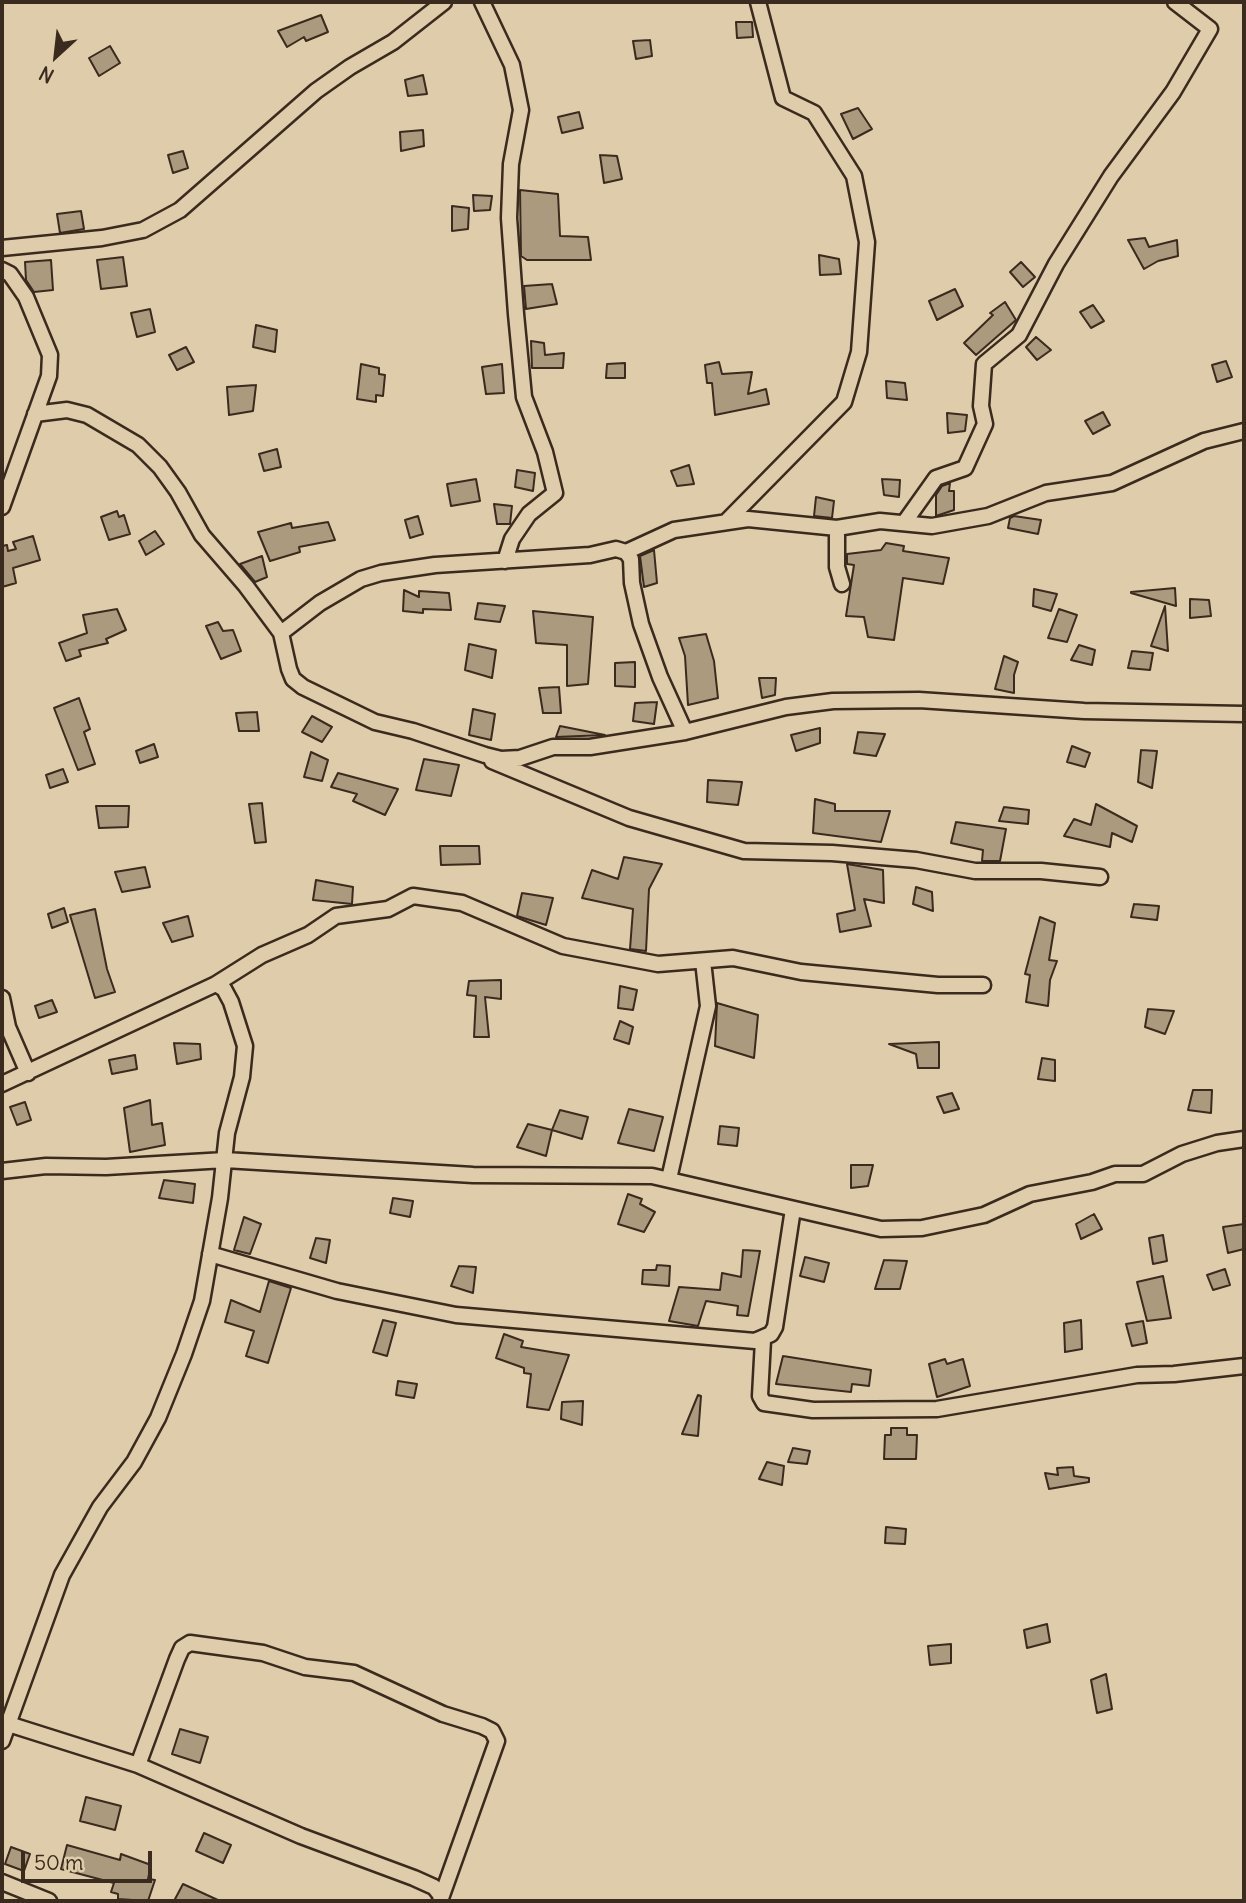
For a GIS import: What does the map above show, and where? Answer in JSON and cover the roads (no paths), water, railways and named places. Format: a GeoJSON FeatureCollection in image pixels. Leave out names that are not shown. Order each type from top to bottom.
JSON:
{"type":"FeatureCollection","features":[{"type":"Feature","properties":{"kind":"street"},"geometry":{"type":"LineString","coordinates":[[2,248],[102,238],[143,230],[180,210],[316,91],[350,66],[393,42],[444,2]]}},
{"type":"Feature","properties":{"kind":"street"},"geometry":{"type":"LineString","coordinates":[[482,2],[512,65],[521,110],[511,164],[509,218],[516,314],[524,397],[545,452],[555,493],[529,514],[512,539],[505,561]]}},
{"type":"Feature","properties":{"kind":"street"},"geometry":{"type":"LineString","coordinates":[[726,522],[844,402],[859,352],[867,242],[854,176],[814,114],[783,99],[758,2]]}},
{"type":"Feature","properties":{"kind":"street"},"geometry":{"type":"LineString","coordinates":[[904,523],[936,478],[965,468],[985,424],[981,406],[984,364],[1019,335],[1056,264],[1111,176],[1166,102],[1210,29],[1175,2]]}},
{"type":"Feature","properties":{"kind":"street"},"geometry":{"type":"LineString","coordinates":[[2,270],[10,275],[26,297],[50,355],[49,376],[2,508]]}},
{"type":"Feature","properties":{"kind":"street"},"geometry":{"type":"LineString","coordinates":[[35,414],[67,410],[87,415],[138,445],[160,467],[178,492],[201,535],[246,586],[281,633],[289,669],[293,678],[303,687],[375,722],[501,759],[520,758],[553,747],[590,747],[685,732],[786,707],[833,701],[919,700],[1084,710],[1244,714]]}},
{"type":"Feature","properties":{"kind":"street"},"geometry":{"type":"LineString","coordinates":[[626,552],[674,530],[748,519],[837,528],[880,521],[932,526],[988,516],[1046,494],[1112,483],[1203,441],[1244,431]]}},
{"type":"Feature","properties":{"kind":"street"},"geometry":{"type":"LineString","coordinates":[[837,528],[837,567],[842,584]]}},
{"type":"Feature","properties":{"kind":"street"},"geometry":{"type":"LineString","coordinates":[[281,633],[303,613],[361,579],[435,565],[590,555],[616,549],[626,552],[631,559],[632,583],[641,624],[660,677],[685,732]]}},
{"type":"Feature","properties":{"kind":"street"},"geometry":{"type":"LineString","coordinates":[[472,751],[542,784],[629,818],[744,850],[832,853],[916,860],[975,871],[1041,871],[1100,877]]}},
{"type":"Feature","properties":{"kind":"street"},"geometry":{"type":"LineString","coordinates":[[2,1084],[216,984],[262,955],[309,935],[336,916],[387,909],[413,896],[462,903],[563,946],[658,964],[733,958],[801,972],[938,985],[983,985]]}},
{"type":"Feature","properties":{"kind":"street"},"geometry":{"type":"LineString","coordinates":[[669,1179],[708,1006],[703,961]]}},
{"type":"Feature","properties":{"kind":"street"},"geometry":{"type":"LineString","coordinates":[[2,1741],[4,1723],[62,1575],[88,1525],[134,1462],[158,1418],[202,1301],[227,1133],[242,1077],[245,1046],[231,1002],[224,989],[216,984]]}},
{"type":"Feature","properties":{"kind":"street"},"geometry":{"type":"LineString","coordinates":[[2,998],[8,1027],[28,1073]]}},
{"type":"Feature","properties":{"kind":"street"},"geometry":{"type":"LineString","coordinates":[[2,1171],[46,1166],[106,1167],[225,1160],[473,1175],[582,1177],[625,1174],[669,1179],[881,1229],[922,1228],[984,1215],[1030,1194],[1092,1182],[1115,1174],[1143,1174],[1182,1154],[1217,1143],[1244,1139]]}},
{"type":"Feature","properties":{"kind":"street"},"geometry":{"type":"LineString","coordinates":[[210,1254],[337,1291],[456,1315],[564,1327],[763,1339],[771,1334],[778,1313],[793,1209]]}},
{"type":"Feature","properties":{"kind":"street"},"geometry":{"type":"LineString","coordinates":[[763,1339],[760,1396],[764,1403],[813,1409],[937,1409],[1137,1375],[1174,1374],[1244,1366]]}},
{"type":"Feature","properties":{"kind":"street"},"geometry":{"type":"LineString","coordinates":[[138,1765],[177,1659],[182,1648],[190,1643],[262,1653],[305,1667],[354,1673],[443,1714],[482,1726],[492,1731],[497,1741],[440,1899]]}},
{"type":"Feature","properties":{"kind":"street"},"geometry":{"type":"LineString","coordinates":[[4,1723],[138,1765],[301,1836],[414,1878],[434,1887],[440,1899]]}},
{"type":"Feature","properties":{"kind":"street"},"geometry":{"type":"LineString","coordinates":[[2,1882],[48,1901]]}}]}
